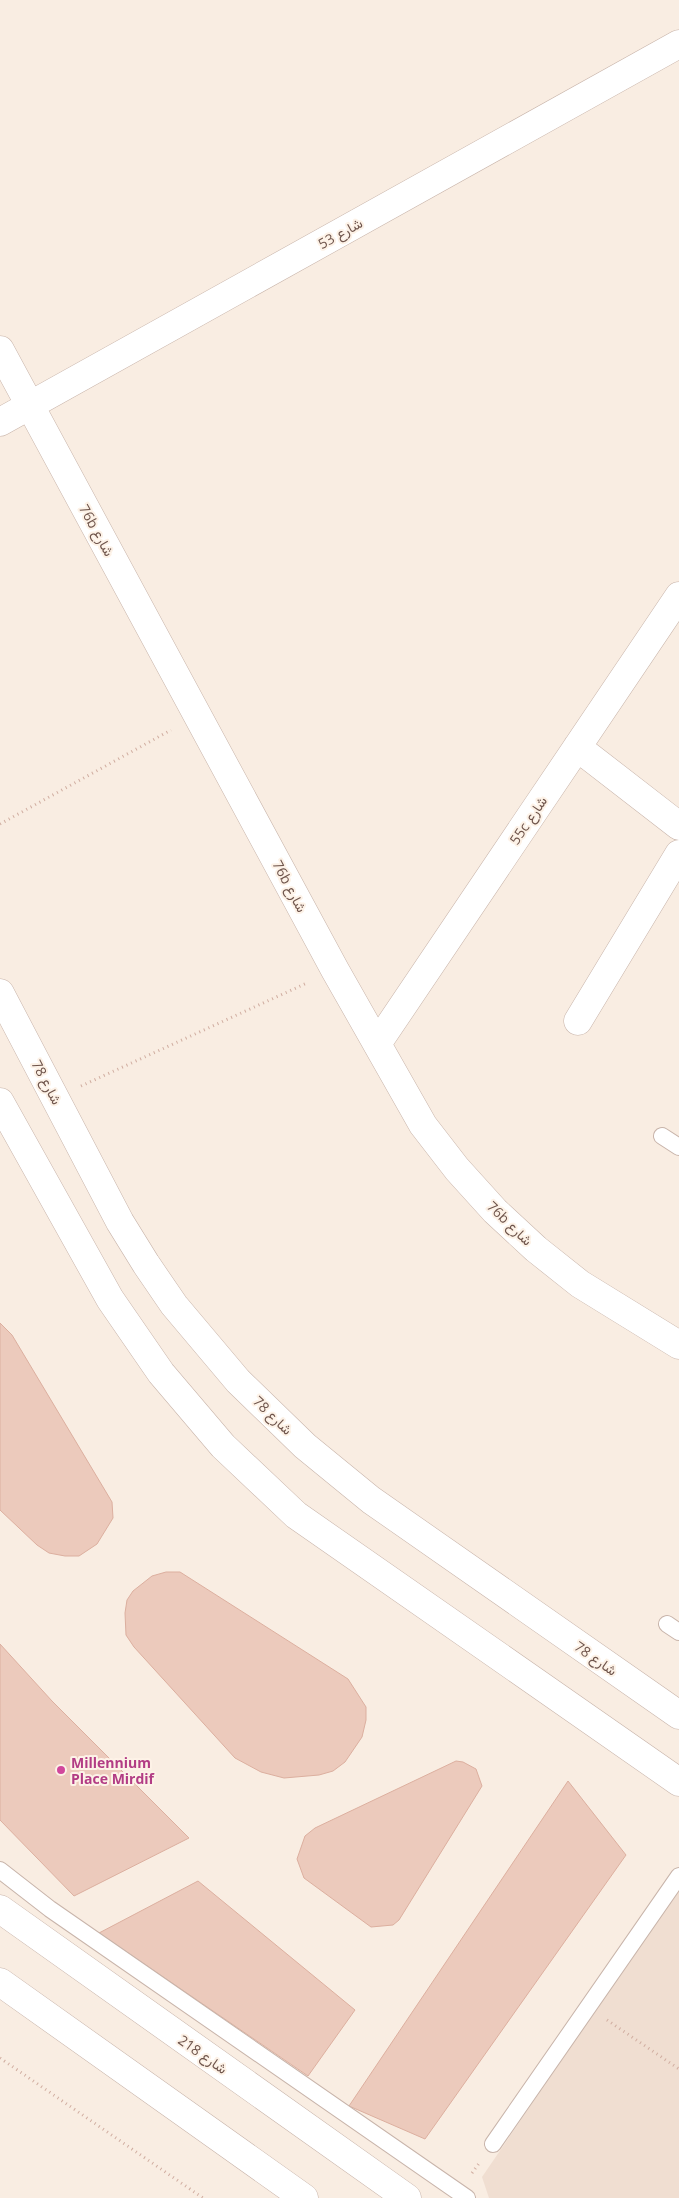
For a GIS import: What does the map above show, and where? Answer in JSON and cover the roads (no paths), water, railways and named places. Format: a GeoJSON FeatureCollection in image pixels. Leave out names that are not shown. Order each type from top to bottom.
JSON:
{"type":"FeatureCollection","features":[{"type":"Feature","properties":{"kind":"street","name":"شارع 53"},"geometry":{"type":"LineString","coordinates":[[0,422],[679,44]]}},
{"type":"Feature","properties":{"kind":"street","name":"76b شارع"},"geometry":{"type":"LineString","coordinates":[[0,350],[335,970],[422,1125],[457,1169],[495,1211],[536,1249],[580,1284],[677,1344]]}},
{"type":"Feature","properties":{"kind":"street","name":"55c شارع"},"geometry":{"type":"LineString","coordinates":[[377,1044],[679,596]]}},
{"type":"Feature","properties":{"kind":"street"},"geometry":{"type":"LineString","coordinates":[[577,747],[679,826]]}},
{"type":"Feature","properties":{"kind":"street"},"geometry":{"type":"LineString","coordinates":[[578,1021],[679,854]]}},
{"type":"Feature","properties":{"kind":"street","name":"شارع 78"},"geometry":{"type":"LineString","coordinates":[[0,993],[120,1222],[146,1264],[174,1305],[205,1344],[273,1417],[371,1500],[676,1708]]}},
{"type":"Feature","properties":{"kind":"street"},"geometry":{"type":"LineString","coordinates":[[0,1029],[22,1066],[56,1098]]}},
{"type":"Feature","properties":{"kind":"street"},"geometry":{"type":"LineString","coordinates":[[0,1102],[64,1221],[110,1299],[161,1373],[222,1446],[296,1515],[679,1782]]}},
{"type":"Feature","properties":{"kind":"street","name":"شارع 218"},"geometry":{"type":"LineString","coordinates":[[0,1909],[407,2198]]}},
{"type":"Feature","properties":{"kind":"street"},"geometry":{"type":"LineString","coordinates":[[0,1982],[304,2198]]}},
{"type":"Feature","properties":{"kind":"lane"},"geometry":{"type":"LineString","coordinates":[[662,1136],[679,1147]]}},
{"type":"Feature","properties":{"kind":"lane"},"geometry":{"type":"LineString","coordinates":[[0,1870],[59,1914],[462,2195]]}},
{"type":"Feature","properties":{"kind":"lane"},"geometry":{"type":"LineString","coordinates":[[493,2144],[679,1876]]}},
{"type":"Feature","properties":{"kind":"place","name":"Millennium Place Mirdif"},"geometry":{"type":"Point","coordinates":[61,1770]}}]}
